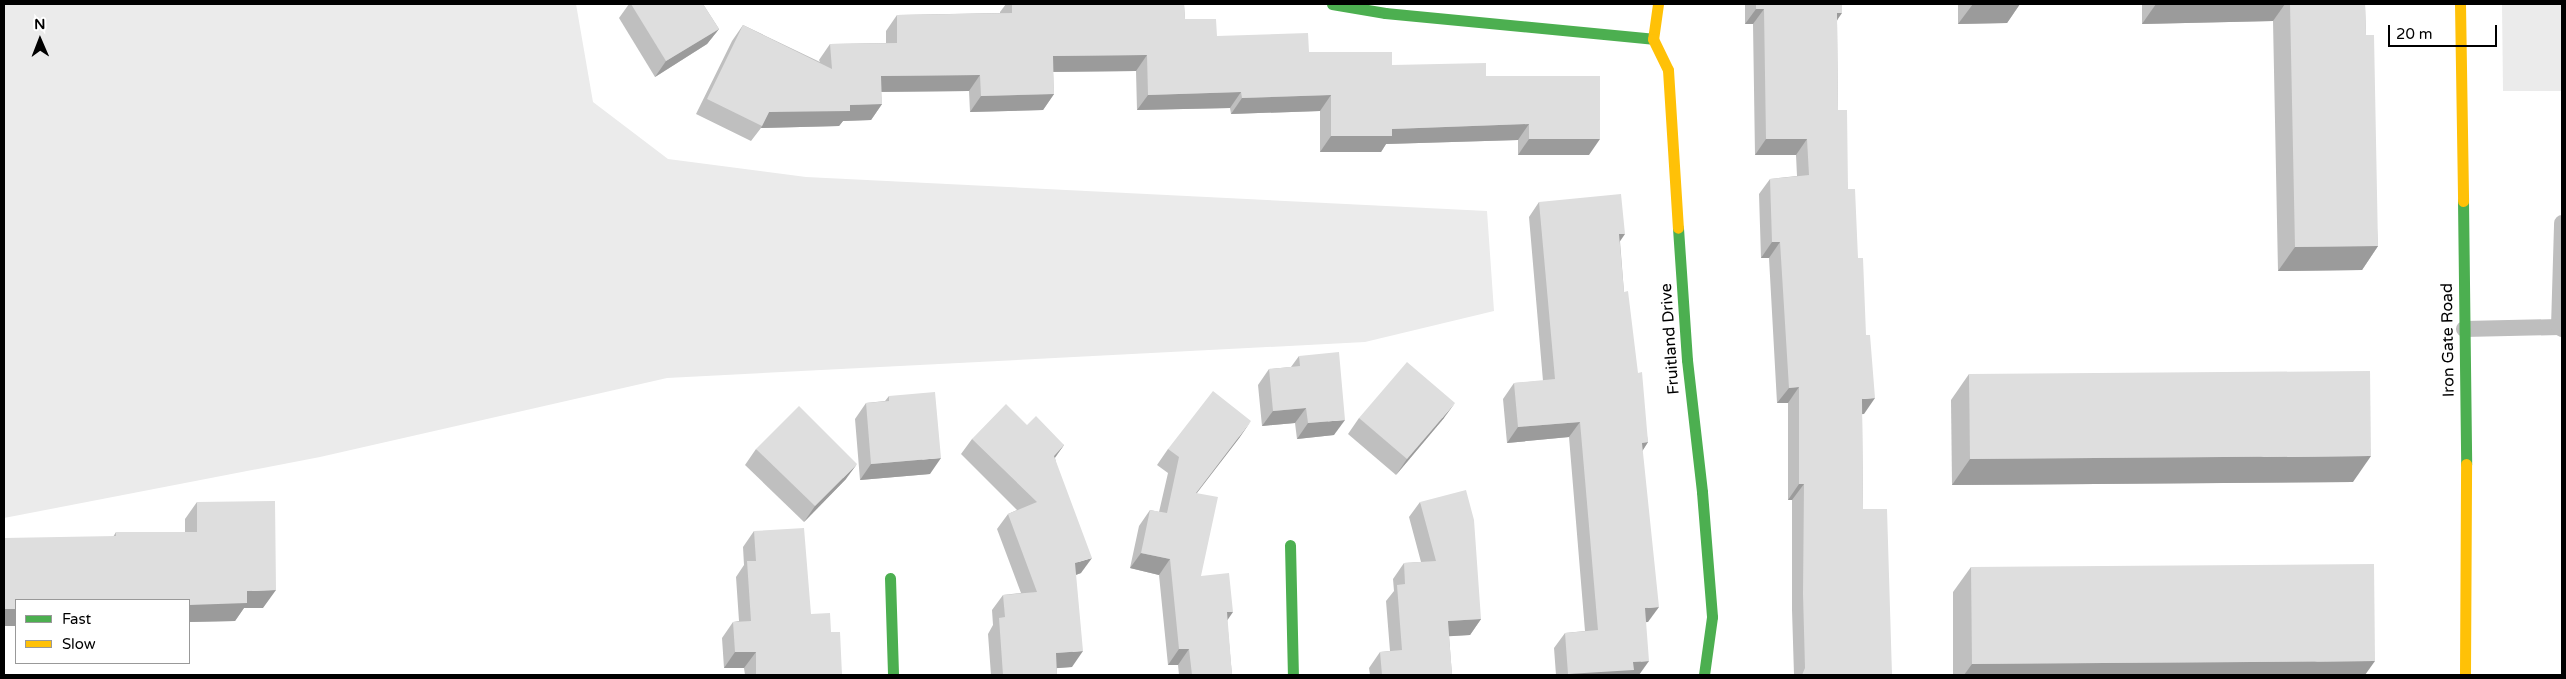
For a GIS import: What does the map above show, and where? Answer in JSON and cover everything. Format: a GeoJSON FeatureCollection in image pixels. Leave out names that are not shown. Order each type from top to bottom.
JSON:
{"type":"FeatureCollection","features":[{"type":"Feature","properties":{"kind":"street"},"geometry":{"type":"LineString","coordinates":[[1332,4],[1385,13],[1653,39],[1658,4]]}},
{"type":"Feature","properties":{"kind":"street","name":"Iron Gate Road"},"geometry":{"type":"LineString","coordinates":[[2460,4],[2467,554],[2465,675]]}},
{"type":"Feature","properties":{"kind":"street","name":"Fruitland Drive"},"geometry":{"type":"LineString","coordinates":[[1653,39],[1668,70],[1687,360],[1702,492],[1712,617],[1704,675]]}},
{"type":"Feature","properties":{"kind":"street"},"geometry":{"type":"LineString","coordinates":[[1290,545],[1292,675]]}},
{"type":"Feature","properties":{"kind":"street"},"geometry":{"type":"LineString","coordinates":[[890,578],[893,675]]}},
{"type":"Feature","properties":{"kind":"lane"},"geometry":{"type":"LineString","coordinates":[[2464,329],[2561,328],[2562,223]]}},
{"type":"Feature","properties":{"kind":"shaded area"},"geometry":{"type":"Polygon","coordinates":[[[4,4],[576,4],[593,102],[668,159],[806,177],[1487,211],[1494,311],[1365,342],[667,378],[320,457],[4,518],[4,4]]]}},
{"type":"Feature","properties":{"kind":"shaded area"},"geometry":{"type":"Polygon","coordinates":[[[2502,4],[2562,4],[2562,91],[2503,91],[2502,4]]]}},
{"type":"Feature","properties":{"kind":"building"},"geometry":{"type":"Polygon","coordinates":[[[631,4],[703,4],[719,29],[666,61],[631,4]]]}},
{"type":"Feature","properties":{"kind":"building"},"geometry":{"type":"Polygon","coordinates":[[[1012,4],[1184,4],[1185,19],[1216,19],[1217,36],[1308,33],[1309,52],[1392,52],[1392,65],[1486,63],[1486,76],[1600,76],[1600,139],[1529,139],[1529,124],[1392,129],[1392,136],[1331,136],[1331,95],[1242,98],[1241,92],[1148,95],[1147,55],[1053,56],[1054,94],[981,96],[980,75],[881,76],[882,104],[850,105],[850,111],[769,112],[762,126],[707,99],[743,25],[832,69],[830,44],[897,43],[897,15],[1012,13],[1012,4]]]}},
{"type":"Feature","properties":{"kind":"building"},"geometry":{"type":"Polygon","coordinates":[[[1756,4],[1842,4],[1842,13],[1837,13],[1838,110],[1847,110],[1848,189],[1855,189],[1858,258],[1863,258],[1866,335],[1870,335],[1875,398],[1862,399],[1863,509],[1887,509],[1892,675],[1802,675],[1805,668],[1803,594],[1804,484],[1799,484],[1799,387],[1789,388],[1780,242],[1772,242],[1770,179],[1809,175],[1807,139],[1766,139],[1764,9],[1756,9],[1756,4]]]}},
{"type":"Feature","properties":{"kind":"building"},"geometry":{"type":"Polygon","coordinates":[[[2290,4],[2365,4],[2366,35],[2374,35],[2378,246],[2295,247],[2290,4]]]}},
{"type":"Feature","properties":{"kind":"building"},"geometry":{"type":"Polygon","coordinates":[[[1621,194],[1625,234],[1619,234],[1624,292],[1628,291],[1638,373],[1642,372],[1648,442],[1642,443],[1659,607],[1645,608],[1649,661],[1633,662],[1634,670],[1568,674],[1565,633],[1598,630],[1580,422],[1518,427],[1514,383],[1555,379],[1539,202],[1621,194]]]}},
{"type":"Feature","properties":{"kind":"building"},"geometry":{"type":"Polygon","coordinates":[[[1339,352],[1345,420],[1308,423],[1306,408],[1273,411],[1269,369],[1300,366],[1299,356],[1339,352]]]}},
{"type":"Feature","properties":{"kind":"building"},"geometry":{"type":"Polygon","coordinates":[[[1407,362],[1455,403],[1407,459],[1359,418],[1407,362]]]}},
{"type":"Feature","properties":{"kind":"building"},"geometry":{"type":"Polygon","coordinates":[[[2370,371],[2371,456],[1970,459],[1969,374],[2370,371]]]}},
{"type":"Feature","properties":{"kind":"building"},"geometry":{"type":"Polygon","coordinates":[[[1213,391],[1251,421],[1196,493],[1218,497],[1201,576],[1229,573],[1233,612],[1227,612],[1232,675],[1192,675],[1189,649],[1179,649],[1170,559],[1141,553],[1150,510],[1167,513],[1179,457],[1168,449],[1213,391]]]}},
{"type":"Feature","properties":{"kind":"building"},"geometry":{"type":"Polygon","coordinates":[[[935,392],[941,458],[871,464],[866,403],[889,401],[889,396],[935,392]]]}},
{"type":"Feature","properties":{"kind":"building"},"geometry":{"type":"Polygon","coordinates":[[[1006,404],[1027,425],[1036,416],[1064,445],[1054,456],[1092,558],[1075,563],[1083,651],[1056,653],[1057,675],[1003,675],[999,618],[1005,617],[1003,595],[1037,592],[1008,514],[1037,502],[972,439],[1006,404]]]}},
{"type":"Feature","properties":{"kind":"building"},"geometry":{"type":"Polygon","coordinates":[[[799,406],[857,464],[815,506],[756,449],[799,406]]]}},
{"type":"Feature","properties":{"kind":"building"},"geometry":{"type":"Polygon","coordinates":[[[1466,490],[1474,520],[1481,619],[1448,621],[1452,675],[1382,675],[1380,652],[1402,650],[1397,585],[1405,584],[1404,563],[1436,561],[1420,502],[1466,490]]]}},
{"type":"Feature","properties":{"kind":"building"},"geometry":{"type":"Polygon","coordinates":[[[275,501],[276,590],[247,591],[247,603],[190,605],[190,599],[15,599],[15,609],[4,609],[4,538],[116,536],[116,532],[197,532],[197,502],[275,501]]]}},
{"type":"Feature","properties":{"kind":"building"},"geometry":{"type":"Polygon","coordinates":[[[804,528],[811,614],[830,613],[831,632],[840,632],[842,675],[756,675],[756,652],[735,652],[733,622],[751,621],[747,561],[756,561],[754,531],[804,528]]]}},
{"type":"Feature","properties":{"kind":"building"},"geometry":{"type":"Polygon","coordinates":[[[2374,564],[2375,661],[1972,664],[1971,567],[2374,564]]]}},
{"type":"Feature","properties":{"kind":"traffic: fast"},"geometry":{"type":"LineString","coordinates":[[1332,4],[1385,13],[1653,39]]}},
{"type":"Feature","properties":{"kind":"traffic: fast"},"geometry":{"type":"LineString","coordinates":[[2463,201],[2466,464]]}},
{"type":"Feature","properties":{"kind":"traffic: fast"},"geometry":{"type":"LineString","coordinates":[[1678,228],[1687,360],[1702,492],[1712,617],[1704,675]]}},
{"type":"Feature","properties":{"kind":"traffic: fast"},"geometry":{"type":"LineString","coordinates":[[1290,545],[1293,675]]}},
{"type":"Feature","properties":{"kind":"traffic: fast"},"geometry":{"type":"LineString","coordinates":[[890,578],[893,675]]}},
{"type":"Feature","properties":{"kind":"traffic: slow"},"geometry":{"type":"LineString","coordinates":[[1658,4],[1653,39],[1668,70],[1678,228]]}},
{"type":"Feature","properties":{"kind":"traffic: slow"},"geometry":{"type":"LineString","coordinates":[[2460,4],[2463,201]]}},
{"type":"Feature","properties":{"kind":"traffic: slow"},"geometry":{"type":"LineString","coordinates":[[2465,675],[2466,464]]}}]}
